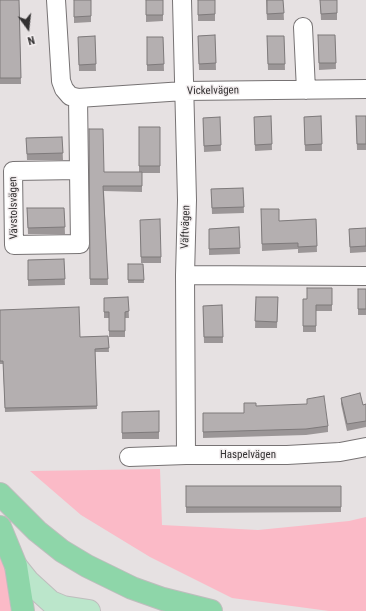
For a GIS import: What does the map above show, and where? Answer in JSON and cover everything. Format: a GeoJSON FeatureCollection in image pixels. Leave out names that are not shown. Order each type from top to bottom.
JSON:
{"type":"FeatureCollection","features":[{"type":"Feature","properties":{"kind":"highway"},"geometry":{"type":"LineString","coordinates":[[0,494],[17,512],[62,551],[109,578],[163,599],[211,611]]}},
{"type":"Feature","properties":{"kind":"highway"},"geometry":{"type":"LineString","coordinates":[[0,527],[16,566],[23,611]]}},
{"type":"Feature","properties":{"kind":"main road"},"geometry":{"type":"LineString","coordinates":[[16,566],[28,581],[51,602],[63,607],[89,611]]}},
{"type":"Feature","properties":{"kind":"street","name":"Vävstolsvägen"},"geometry":{"type":"LineString","coordinates":[[56,0],[61,81],[71,94],[79,170],[80,244],[14,245],[13,171],[79,170]]}},
{"type":"Feature","properties":{"kind":"street","name":"Väftvägen"},"geometry":{"type":"LineString","coordinates":[[182,0],[187,200],[185,275],[186,454]]}},
{"type":"Feature","properties":{"kind":"street"},"geometry":{"type":"LineString","coordinates":[[303,27],[306,90]]}},
{"type":"Feature","properties":{"kind":"street","name":"Vickelvägen"},"geometry":{"type":"LineString","coordinates":[[71,94],[366,88]]}},
{"type":"Feature","properties":{"kind":"street"},"geometry":{"type":"LineString","coordinates":[[185,275],[366,276]]}},
{"type":"Feature","properties":{"kind":"street","name":"Haspelvägen"},"geometry":{"type":"LineString","coordinates":[[130,457],[186,454],[287,455],[340,452],[366,447]]}},
{"type":"Feature","properties":{"kind":"shaded area"},"geometry":{"type":"Polygon","coordinates":[[[160,469],[162,525],[258,530],[349,521],[366,517],[366,611],[329,611],[232,598],[150,557],[81,515],[30,471],[160,469]]]}},
{"type":"Feature","properties":{"kind":"shaded area"},"geometry":{"type":"Polygon","coordinates":[[[0,551],[5,564],[11,611],[0,611],[0,551]]]}},
{"type":"Feature","properties":{"kind":"building"},"geometry":{"type":"Polygon","coordinates":[[[0,0],[19,0],[21,78],[0,78],[0,0]]]}},
{"type":"Feature","properties":{"kind":"building"},"geometry":{"type":"Polygon","coordinates":[[[74,0],[91,0],[91,16],[74,17],[74,0]]]}},
{"type":"Feature","properties":{"kind":"building"},"geometry":{"type":"Polygon","coordinates":[[[146,0],[163,0],[163,15],[146,15],[146,0]]]}},
{"type":"Feature","properties":{"kind":"building"},"geometry":{"type":"Polygon","coordinates":[[[198,0],[215,0],[215,14],[198,15],[198,0]]]}},
{"type":"Feature","properties":{"kind":"building"},"geometry":{"type":"Polygon","coordinates":[[[267,0],[283,0],[284,13],[267,14],[267,0]]]}},
{"type":"Feature","properties":{"kind":"building"},"geometry":{"type":"Polygon","coordinates":[[[320,0],[337,0],[337,13],[321,14],[320,0]]]}},
{"type":"Feature","properties":{"kind":"building"},"geometry":{"type":"Polygon","coordinates":[[[215,35],[216,63],[199,64],[198,36],[215,35]]]}},
{"type":"Feature","properties":{"kind":"building"},"geometry":{"type":"Polygon","coordinates":[[[318,35],[335,35],[336,63],[319,63],[318,35]]]}},
{"type":"Feature","properties":{"kind":"building"},"geometry":{"type":"Polygon","coordinates":[[[95,36],[96,64],[79,65],[78,37],[95,36]]]}},
{"type":"Feature","properties":{"kind":"building"},"geometry":{"type":"Polygon","coordinates":[[[267,36],[284,36],[285,64],[268,64],[267,36]]]}},
{"type":"Feature","properties":{"kind":"building"},"geometry":{"type":"Polygon","coordinates":[[[147,37],[163,37],[164,64],[147,65],[147,37]]]}},
{"type":"Feature","properties":{"kind":"building"},"geometry":{"type":"Polygon","coordinates":[[[271,116],[272,144],[255,145],[254,117],[271,116]]]}},
{"type":"Feature","properties":{"kind":"building"},"geometry":{"type":"Polygon","coordinates":[[[321,116],[322,144],[305,145],[304,117],[321,116]]]}},
{"type":"Feature","properties":{"kind":"building"},"geometry":{"type":"Polygon","coordinates":[[[356,116],[366,116],[366,144],[357,144],[356,116]]]}},
{"type":"Feature","properties":{"kind":"building"},"geometry":{"type":"Polygon","coordinates":[[[220,117],[221,145],[204,146],[203,118],[220,117]]]}},
{"type":"Feature","properties":{"kind":"building"},"geometry":{"type":"Polygon","coordinates":[[[139,127],[160,127],[160,166],[139,166],[139,127]]]}},
{"type":"Feature","properties":{"kind":"building"},"geometry":{"type":"Polygon","coordinates":[[[89,129],[103,129],[104,172],[142,172],[142,186],[103,186],[108,279],[90,279],[89,129]]]}},
{"type":"Feature","properties":{"kind":"building"},"geometry":{"type":"Polygon","coordinates":[[[62,137],[63,153],[27,154],[26,138],[62,137]]]}},
{"type":"Feature","properties":{"kind":"building"},"geometry":{"type":"Polygon","coordinates":[[[243,188],[244,207],[212,208],[211,189],[243,188]]]}},
{"type":"Feature","properties":{"kind":"building"},"geometry":{"type":"Polygon","coordinates":[[[27,208],[64,208],[65,227],[28,228],[27,208]]]}},
{"type":"Feature","properties":{"kind":"building"},"geometry":{"type":"Polygon","coordinates":[[[261,209],[279,209],[279,221],[316,219],[317,246],[298,247],[298,243],[262,244],[261,209]]]}},
{"type":"Feature","properties":{"kind":"building"},"geometry":{"type":"Polygon","coordinates":[[[160,219],[161,257],[141,257],[140,220],[160,219]]]}},
{"type":"Feature","properties":{"kind":"building"},"geometry":{"type":"Polygon","coordinates":[[[239,227],[240,248],[209,249],[209,229],[239,227]]]}},
{"type":"Feature","properties":{"kind":"building"},"geometry":{"type":"Polygon","coordinates":[[[366,228],[366,246],[350,247],[349,229],[366,228]]]}},
{"type":"Feature","properties":{"kind":"building"},"geometry":{"type":"Polygon","coordinates":[[[64,259],[65,279],[28,280],[28,260],[64,259]]]}},
{"type":"Feature","properties":{"kind":"building"},"geometry":{"type":"Polygon","coordinates":[[[128,264],[143,264],[144,280],[128,280],[128,264]]]}},
{"type":"Feature","properties":{"kind":"building"},"geometry":{"type":"Polygon","coordinates":[[[307,288],[332,288],[332,305],[316,305],[316,326],[303,326],[303,299],[307,299],[307,288]]]}},
{"type":"Feature","properties":{"kind":"building"},"geometry":{"type":"Polygon","coordinates":[[[358,289],[366,289],[366,309],[358,309],[358,289]]]}},
{"type":"Feature","properties":{"kind":"building"},"geometry":{"type":"Polygon","coordinates":[[[128,297],[129,311],[125,312],[125,331],[109,331],[109,312],[104,312],[104,298],[128,297]]]}},
{"type":"Feature","properties":{"kind":"building"},"geometry":{"type":"Polygon","coordinates":[[[256,297],[278,297],[277,322],[255,321],[256,297]]]}},
{"type":"Feature","properties":{"kind":"building"},"geometry":{"type":"Polygon","coordinates":[[[222,305],[223,337],[204,337],[203,306],[222,305]]]}},
{"type":"Feature","properties":{"kind":"building"},"geometry":{"type":"Polygon","coordinates":[[[79,307],[80,337],[108,336],[109,348],[95,349],[97,406],[5,408],[3,361],[0,361],[0,310],[79,307]]]}},
{"type":"Feature","properties":{"kind":"building"},"geometry":{"type":"Polygon","coordinates":[[[360,393],[363,405],[366,404],[366,421],[347,424],[341,398],[360,393]]]}},
{"type":"Feature","properties":{"kind":"building"},"geometry":{"type":"Polygon","coordinates":[[[324,396],[328,426],[306,429],[203,432],[203,413],[244,413],[244,403],[256,403],[256,406],[307,404],[307,399],[324,396]]]}},
{"type":"Feature","properties":{"kind":"building"},"geometry":{"type":"Polygon","coordinates":[[[159,411],[159,432],[122,433],[122,412],[159,411]]]}},
{"type":"Feature","properties":{"kind":"building"},"geometry":{"type":"Polygon","coordinates":[[[186,486],[341,486],[341,507],[186,507],[186,486]]]}}]}
